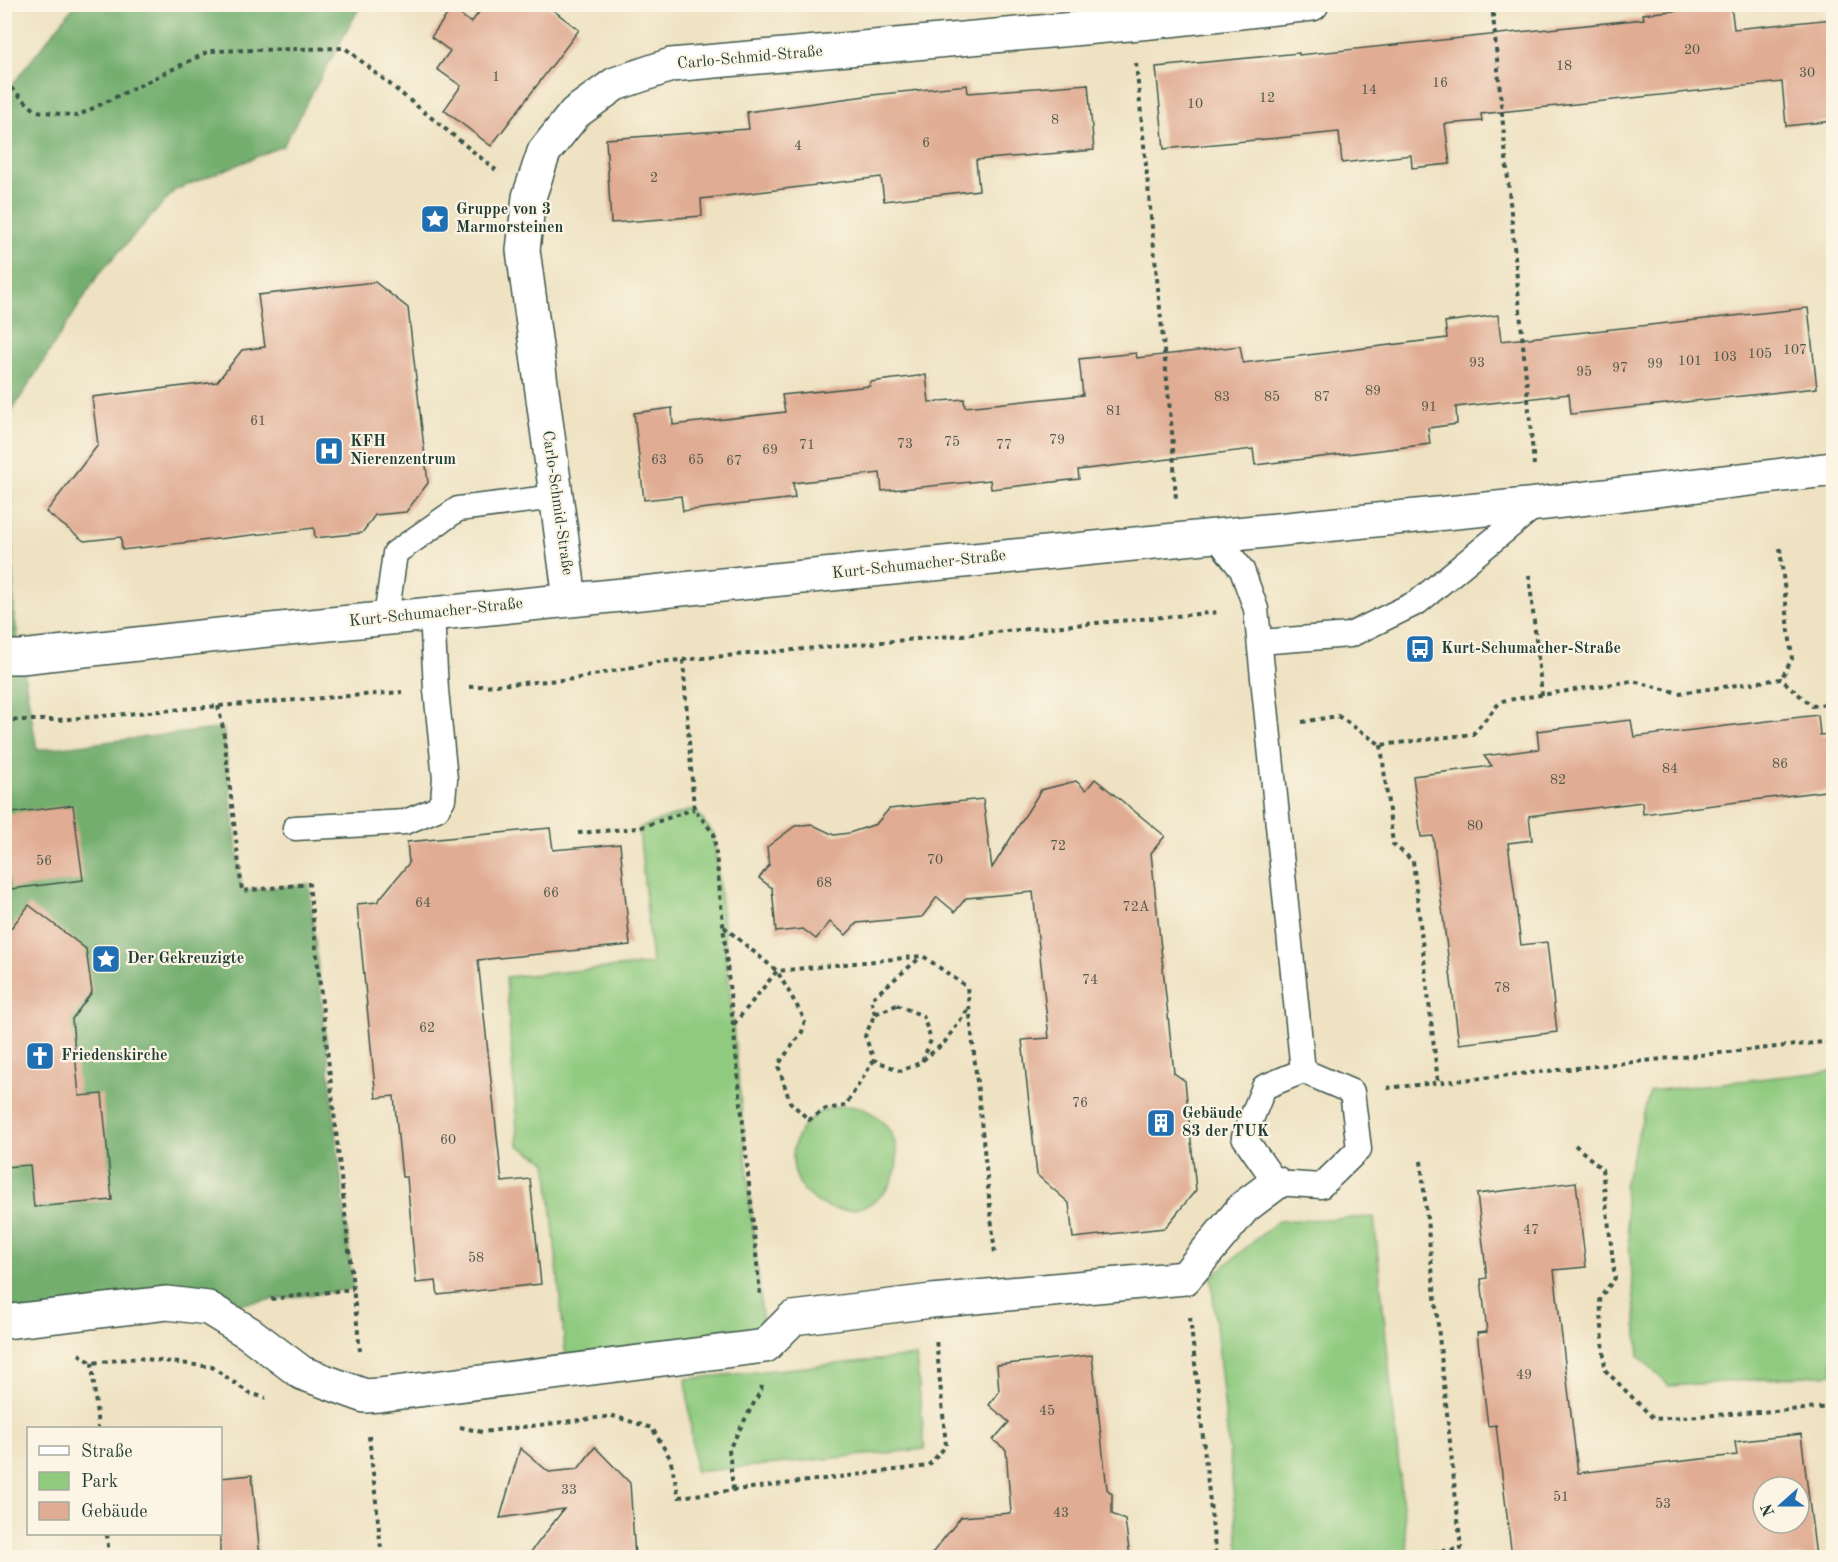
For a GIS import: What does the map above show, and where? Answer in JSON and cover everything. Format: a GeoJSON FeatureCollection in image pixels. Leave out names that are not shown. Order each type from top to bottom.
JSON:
{"type":"FeatureCollection","features":[{"type":"Feature","properties":{"kind":"street","name":"Carlo-Schmid-Straße"},"geometry":{"type":"LineString","coordinates":[[570,599],[523,250],[529,197],[544,152],[575,113],[615,84],[671,64],[1144,16],[1312,4]]}},
{"type":"Feature","properties":{"kind":"street","name":"Kurt-Schumacher-Straße"},"geometry":{"type":"LineString","coordinates":[[4,657],[1537,504],[1833,469]]}},
{"type":"Feature","properties":{"kind":"street"},"geometry":{"type":"LineString","coordinates":[[18,1321],[167,1303],[208,1308],[249,1333],[302,1373],[365,1396],[765,1346],[793,1318],[932,1300],[1185,1278],[1244,1207],[1276,1183]]}},
{"type":"Feature","properties":{"kind":"lane"},"geometry":{"type":"LineString","coordinates":[[386,618],[395,553],[458,509],[556,497]]}},
{"type":"Feature","properties":{"kind":"lane"},"geometry":{"type":"LineString","coordinates":[[1260,642],[1350,635],[1418,602],[1537,504]]}},
{"type":"Feature","properties":{"kind":"lane"},"geometry":{"type":"LineString","coordinates":[[1216,536],[1242,570],[1256,609],[1303,1071]]}},
{"type":"Feature","properties":{"kind":"lane"},"geometry":{"type":"LineString","coordinates":[[295,828],[405,822],[437,809],[443,799],[445,779],[436,690],[432,613]]}},
{"type":"Feature","properties":{"kind":"lane"},"geometry":{"type":"LineString","coordinates":[[1303,1071],[1352,1092],[1359,1149],[1321,1186],[1276,1183],[1244,1137],[1264,1087],[1303,1071]]}},
{"type":"Feature","properties":{"kind":"path"},"geometry":{"type":"LineString","coordinates":[[1492,4],[1537,504]]}},
{"type":"Feature","properties":{"kind":"path"},"geometry":{"type":"LineString","coordinates":[[1144,16],[1176,497]]}},
{"type":"Feature","properties":{"kind":"path"},"geometry":{"type":"LineString","coordinates":[[4,82],[36,111],[77,116],[210,51],[345,48],[529,197]]}},
{"type":"Feature","properties":{"kind":"path"},"geometry":{"type":"LineString","coordinates":[[1780,548],[1792,659],[1781,679]]}},
{"type":"Feature","properties":{"kind":"path"},"geometry":{"type":"LineString","coordinates":[[1529,575],[1542,695]]}},
{"type":"Feature","properties":{"kind":"path"},"geometry":{"type":"LineString","coordinates":[[4,720],[57,720],[574,679],[658,662],[1256,609]]}},
{"type":"Feature","properties":{"kind":"path"},"geometry":{"type":"LineString","coordinates":[[683,660],[694,809],[714,834],[765,1346]]}},
{"type":"Feature","properties":{"kind":"path"},"geometry":{"type":"LineString","coordinates":[[1268,727],[1338,716],[1381,745],[1473,734],[1501,701],[1633,681],[1679,693],[1781,679],[1812,706],[1833,703]]}},
{"type":"Feature","properties":{"kind":"path"},"geometry":{"type":"LineString","coordinates":[[218,706],[223,728],[242,891],[309,884],[382,1557]]}},
{"type":"Feature","properties":{"kind":"path"},"geometry":{"type":"LineString","coordinates":[[1381,745],[1392,844],[1413,861],[1438,1082]]}},
{"type":"Feature","properties":{"kind":"path"},"geometry":{"type":"LineString","coordinates":[[578,833],[639,828],[694,809]]}},
{"type":"Feature","properties":{"kind":"path"},"geometry":{"type":"LineString","coordinates":[[723,926],[777,971],[805,1020],[802,1032],[778,1065],[790,1102],[809,1120],[826,1109],[845,1106],[874,1060]]}},
{"type":"Feature","properties":{"kind":"path"},"geometry":{"type":"LineString","coordinates":[[733,1025],[777,971],[923,956],[967,987],[999,1294]]}},
{"type":"Feature","properties":{"kind":"path"},"geometry":{"type":"LineString","coordinates":[[923,956],[872,999],[875,1014],[865,1036],[874,1060],[901,1071],[922,1062],[944,1043],[970,1007]]}},
{"type":"Feature","properties":{"kind":"path"},"geometry":{"type":"LineString","coordinates":[[875,1014],[897,1005],[923,1016],[932,1040],[922,1062]]}},
{"type":"Feature","properties":{"kind":"path"},"geometry":{"type":"LineString","coordinates":[[1352,1092],[1833,1041]]}},
{"type":"Feature","properties":{"kind":"path"},"geometry":{"type":"LineString","coordinates":[[1575,1145],[1602,1169],[1614,1278],[1600,1298],[1605,1370],[1654,1419],[1833,1407]]}},
{"type":"Feature","properties":{"kind":"path"},"geometry":{"type":"LineString","coordinates":[[1421,1161],[1461,1550],[1429,1552],[1430,1557]]}},
{"type":"Feature","properties":{"kind":"path"},"geometry":{"type":"LineString","coordinates":[[1185,1278],[1216,1557]]}},
{"type":"Feature","properties":{"kind":"path"},"geometry":{"type":"LineString","coordinates":[[208,1308],[353,1289]]}},
{"type":"Feature","properties":{"kind":"path"},"geometry":{"type":"LineString","coordinates":[[453,1426],[482,1432],[614,1416],[652,1428],[670,1458],[679,1497],[928,1466],[946,1446],[932,1300]]}},
{"type":"Feature","properties":{"kind":"path"},"geometry":{"type":"LineString","coordinates":[[18,1321],[92,1363],[138,1358],[212,1367],[249,1393],[276,1401]]}},
{"type":"Feature","properties":{"kind":"path"},"geometry":{"type":"LineString","coordinates":[[92,1363],[98,1427]]}},
{"type":"Feature","properties":{"kind":"path"},"geometry":{"type":"LineString","coordinates":[[733,1490],[729,1449],[761,1390]]}},
{"type":"Feature","properties":{"kind":"path"},"geometry":{"type":"LineString","coordinates":[[107,1535],[109,1557]]}},
{"type":"Feature","properties":{"kind":"green space"},"geometry":{"type":"Polygon","coordinates":[[[75,5],[361,5],[283,146],[175,190],[98,275],[8,417],[14,614],[37,750],[223,728],[242,891],[309,884],[353,1289],[208,1308],[5,1322],[4,95],[75,5]]]}},
{"type":"Feature","properties":{"kind":"green space"},"geometry":{"type":"Polygon","coordinates":[[[694,809],[714,834],[765,1346],[567,1370],[547,1162],[518,1145],[506,977],[652,964],[639,828],[694,809]]]}},
{"type":"Feature","properties":{"kind":"green space"},"geometry":{"type":"Polygon","coordinates":[[[1832,1071],[1833,1374],[1669,1386],[1639,1356],[1624,1186],[1650,1091],[1832,1071]]]}},
{"type":"Feature","properties":{"kind":"green space"},"geometry":{"type":"Polygon","coordinates":[[[845,1106],[865,1110],[874,1115],[888,1129],[893,1138],[897,1158],[893,1178],[888,1187],[874,1201],[865,1206],[845,1210],[825,1206],[816,1201],[802,1187],[797,1178],[793,1158],[797,1138],[802,1129],[816,1115],[825,1110],[845,1106]]]}},
{"type":"Feature","properties":{"kind":"green space"},"geometry":{"type":"Polygon","coordinates":[[[1374,1217],[1408,1557],[1240,1557],[1211,1277],[1278,1221],[1374,1217]]]}},
{"type":"Feature","properties":{"kind":"green space"},"geometry":{"type":"Polygon","coordinates":[[[916,1356],[925,1449],[695,1472],[686,1379],[916,1356]]]}},
{"type":"Feature","properties":{"kind":"building"},"geometry":{"type":"Polygon","coordinates":[[[485,4],[545,4],[579,30],[491,146],[444,110],[461,86],[437,69],[450,51],[431,37],[452,8],[471,23],[485,4]]]}},
{"type":"Feature","properties":{"kind":"building"},"geometry":{"type":"Polygon","coordinates":[[[1731,5],[1734,29],[1833,19],[1833,121],[1786,126],[1782,82],[1481,114],[1482,121],[1445,124],[1450,164],[1412,168],[1411,155],[1342,163],[1339,132],[1164,149],[1156,67],[1299,53],[1299,55],[1644,19],[1643,14],[1731,5]]]}},
{"type":"Feature","properties":{"kind":"building"},"geometry":{"type":"Polygon","coordinates":[[[1088,84],[1094,150],[976,160],[979,190],[884,201],[881,177],[701,199],[702,216],[611,223],[606,139],[749,129],[747,112],[873,95],[967,85],[968,93],[1088,84]]]}},
{"type":"Feature","properties":{"kind":"building"},"geometry":{"type":"Polygon","coordinates":[[[375,282],[408,308],[428,483],[406,512],[375,515],[362,533],[315,538],[314,528],[122,550],[121,537],[84,541],[46,512],[98,445],[92,397],[217,382],[242,350],[265,347],[258,295],[375,282]]]}},
{"type":"Feature","properties":{"kind":"building"},"geometry":{"type":"Polygon","coordinates":[[[1808,308],[1817,388],[1571,414],[1569,394],[1456,407],[1457,424],[1428,428],[1430,444],[1255,465],[1253,449],[1078,470],[1079,479],[991,489],[990,480],[882,491],[880,473],[793,483],[795,498],[683,511],[681,496],[644,500],[634,413],[672,408],[673,425],[785,412],[782,395],[870,386],[870,382],[926,375],[929,402],[964,399],[965,407],[1083,395],[1079,359],[1136,353],[1137,358],[1240,346],[1243,363],[1447,338],[1445,322],[1498,315],[1501,341],[1808,308]]]}},
{"type":"Feature","properties":{"kind":"building"},"geometry":{"type":"Polygon","coordinates":[[[1818,715],[1820,735],[1833,734],[1833,790],[1643,814],[1642,802],[1529,816],[1532,840],[1508,843],[1521,945],[1547,942],[1557,1032],[1459,1044],[1433,836],[1421,837],[1413,776],[1492,766],[1484,756],[1539,749],[1537,731],[1631,720],[1634,737],[1818,715]]]}},
{"type":"Feature","properties":{"kind":"building"},"geometry":{"type":"Polygon","coordinates":[[[1095,779],[1165,836],[1151,853],[1174,1073],[1185,1081],[1196,1190],[1165,1228],[1073,1238],[1069,1203],[1037,1175],[1022,1040],[1049,1038],[1033,892],[966,898],[955,912],[937,897],[922,917],[857,923],[846,935],[830,922],[816,939],[803,929],[776,932],[772,888],[759,878],[769,865],[767,847],[795,826],[811,824],[834,835],[849,833],[876,824],[889,809],[983,799],[992,868],[1041,790],[1076,781],[1086,790],[1095,779]]]}},
{"type":"Feature","properties":{"kind":"building"},"geometry":{"type":"Polygon","coordinates":[[[73,805],[83,880],[11,889],[4,841],[4,814],[73,805]]]}},
{"type":"Feature","properties":{"kind":"building"},"geometry":{"type":"Polygon","coordinates":[[[550,828],[553,850],[620,844],[630,945],[478,960],[502,1182],[530,1179],[541,1284],[438,1295],[436,1281],[416,1283],[407,1177],[402,1177],[394,1096],[376,1098],[357,904],[377,902],[409,863],[407,842],[550,828]]]}},
{"type":"Feature","properties":{"kind":"building","name":"Friedenskirche"},"geometry":{"type":"Polygon","coordinates":[[[29,905],[86,949],[92,992],[72,1019],[79,1096],[102,1094],[112,1200],[34,1207],[30,1165],[4,1167],[4,937],[29,905]]]}},
{"type":"Feature","properties":{"kind":"building"},"geometry":{"type":"Polygon","coordinates":[[[1576,1182],[1586,1267],[1554,1270],[1578,1473],[1737,1455],[1735,1442],[1801,1434],[1806,1475],[1751,1475],[1751,1535],[1811,1535],[1811,1516],[1816,1557],[1512,1557],[1496,1425],[1488,1426],[1477,1333],[1487,1332],[1481,1279],[1487,1278],[1477,1194],[1576,1182]]]}},
{"type":"Feature","properties":{"kind":"building"},"geometry":{"type":"Polygon","coordinates":[[[1092,1355],[1107,1489],[1112,1494],[1112,1514],[1125,1520],[1130,1557],[929,1557],[961,1517],[1011,1513],[1006,1450],[993,1440],[1009,1422],[989,1405],[999,1392],[997,1365],[1092,1355]]]}},
{"type":"Feature","properties":{"kind":"building"},"geometry":{"type":"Polygon","coordinates":[[[595,1447],[630,1483],[635,1557],[527,1557],[564,1509],[500,1518],[520,1448],[549,1472],[578,1469],[595,1447]]]}},
{"type":"Feature","properties":{"kind":"building"},"geometry":{"type":"Polygon","coordinates":[[[252,1475],[260,1557],[220,1557],[222,1478],[252,1475]]]}},
{"type":"Feature","properties":{"kind":"place","name":"Gruppe von 3 Marmorsteinen"},"geometry":{"type":"Point","coordinates":[435,219]}},
{"type":"Feature","properties":{"kind":"place","name":"KFH Nierenzentrum"},"geometry":{"type":"Point","coordinates":[329,451]}},
{"type":"Feature","properties":{"kind":"place","name":"Kurt-Schumacher-Straße"},"geometry":{"type":"Point","coordinates":[1420,649]}},
{"type":"Feature","properties":{"kind":"place","name":"Der Gekreuzigte"},"geometry":{"type":"Point","coordinates":[106,959]}},
{"type":"Feature","properties":{"kind":"place","name":"Friedenskirche"},"geometry":{"type":"Point","coordinates":[40,1056]}},
{"type":"Feature","properties":{"kind":"place","name":"Gebäude 83 der TUK"},"geometry":{"type":"Point","coordinates":[1161,1123]}}]}
